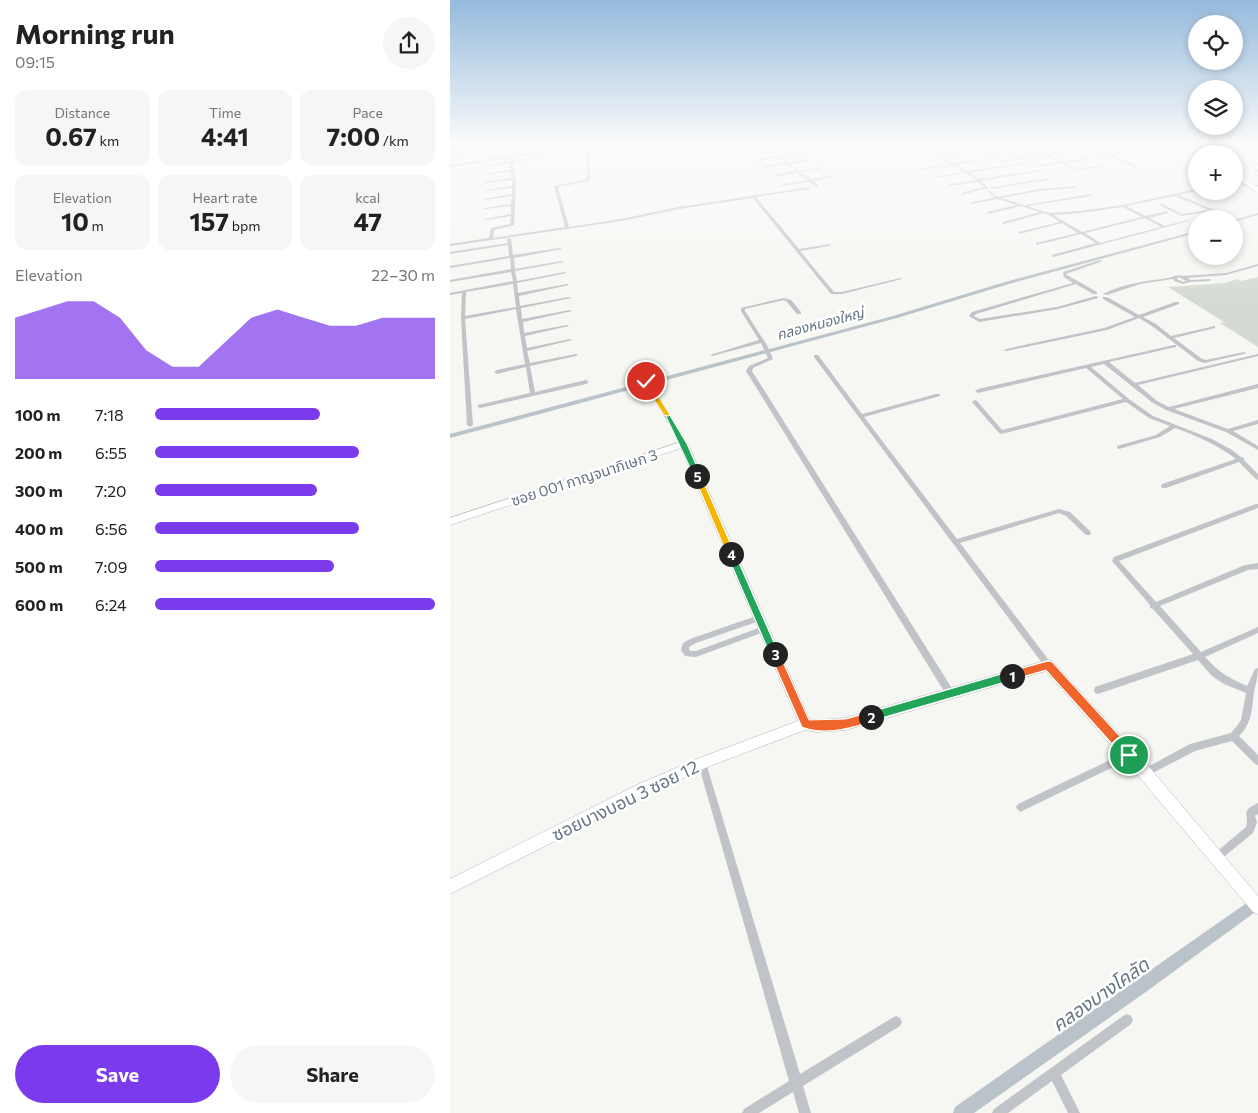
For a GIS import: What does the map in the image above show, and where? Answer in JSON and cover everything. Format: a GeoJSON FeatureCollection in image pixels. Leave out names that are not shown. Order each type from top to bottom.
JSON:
{"type":"FeatureCollection","features":[{"type":"Feature","properties":{"kind":"street"},"geometry":{"type":"LineString","coordinates":[[486,199],[500,197]]}},
{"type":"Feature","properties":{"kind":"street"},"geometry":{"type":"LineString","coordinates":[[491,238],[492,229],[512,225],[513,197]]}},
{"type":"Feature","properties":{"kind":"street"},"geometry":{"type":"LineString","coordinates":[[559,197],[567,228]]}},
{"type":"Feature","properties":{"kind":"street"},"geometry":{"type":"LineString","coordinates":[[450,245],[754,197],[833,293],[842,293],[900,279]]}},
{"type":"Feature","properties":{"kind":"street"},"geometry":{"type":"LineString","coordinates":[[971,204],[1006,197]]}},
{"type":"Feature","properties":{"kind":"street"},"geometry":{"type":"LineString","coordinates":[[988,213],[1024,205],[1078,197]]}},
{"type":"Feature","properties":{"kind":"street"},"geometry":{"type":"LineString","coordinates":[[1004,223],[1047,213],[1080,212],[1123,206],[1163,197]]}},
{"type":"Feature","properties":{"kind":"street"},"geometry":{"type":"LineString","coordinates":[[1183,197],[1212,210]]}},
{"type":"Feature","properties":{"kind":"street"},"geometry":{"type":"LineString","coordinates":[[998,198],[1047,213],[1100,244]]}},
{"type":"Feature","properties":{"kind":"street"},"geometry":{"type":"LineString","coordinates":[[486,208],[514,204]]}},
{"type":"Feature","properties":{"kind":"street"},"geometry":{"type":"LineString","coordinates":[[1161,205],[1182,215],[1188,214]]}},
{"type":"Feature","properties":{"kind":"street"},"geometry":{"type":"LineString","coordinates":[[1123,206],[1165,227]]}},
{"type":"Feature","properties":{"kind":"street"},"geometry":{"type":"LineString","coordinates":[[1037,244],[1167,212]]}},
{"type":"Feature","properties":{"kind":"street"},"geometry":{"type":"LineString","coordinates":[[486,218],[513,215]]}},
{"type":"Feature","properties":{"kind":"street"},"geometry":{"type":"LineString","coordinates":[[1053,256],[1187,221]]}},
{"type":"Feature","properties":{"kind":"street"},"geometry":{"type":"LineString","coordinates":[[1020,233],[1063,222]]}},
{"type":"Feature","properties":{"kind":"street"},"geometry":{"type":"LineString","coordinates":[[450,253],[508,241],[533,394]]}},
{"type":"Feature","properties":{"kind":"street"},"geometry":{"type":"LineString","coordinates":[[798,250],[828,245]]}},
{"type":"Feature","properties":{"kind":"street"},"geometry":{"type":"LineString","coordinates":[[450,268],[560,249]]}},
{"type":"Feature","properties":{"kind":"street"},"geometry":{"type":"LineString","coordinates":[[1101,261],[1064,273],[1065,276],[1096,295],[1105,296],[1140,316],[1172,336],[1204,362],[1244,353]]}},
{"type":"Feature","properties":{"kind":"street"},"geometry":{"type":"LineString","coordinates":[[450,281],[562,262]]}},
{"type":"Feature","properties":{"kind":"street"},"geometry":{"type":"LineString","coordinates":[[1174,278],[1180,282],[1190,281],[1258,267]]}},
{"type":"Feature","properties":{"kind":"street"},"geometry":{"type":"LineString","coordinates":[[450,294],[565,274]]}},
{"type":"Feature","properties":{"kind":"street"},"geometry":{"type":"LineString","coordinates":[[1105,296],[1139,282],[1174,278],[1177,276],[1230,274]]}},
{"type":"Feature","properties":{"kind":"street"},"geometry":{"type":"LineString","coordinates":[[1184,277],[1190,281]]}},
{"type":"Feature","properties":{"kind":"street"},"geometry":{"type":"LineString","coordinates":[[1076,283],[974,313],[972,316],[979,321],[1058,308],[1096,295]]}},
{"type":"Feature","properties":{"kind":"street"},"geometry":{"type":"LineString","coordinates":[[516,295],[567,285]]}},
{"type":"Feature","properties":{"kind":"street"},"geometry":{"type":"LineString","coordinates":[[464,292],[463,318],[470,426]]}},
{"type":"Feature","properties":{"kind":"street"},"geometry":{"type":"LineString","coordinates":[[463,318],[569,298]]}},
{"type":"Feature","properties":{"kind":"street"},"geometry":{"type":"LineString","coordinates":[[799,313],[789,301],[784,299],[744,307],[743,310],[768,350],[770,361],[751,367],[749,371],[950,693]]}},
{"type":"Feature","properties":{"kind":"street"},"geometry":{"type":"LineString","coordinates":[[1006,350],[1106,329],[1177,303]]}},
{"type":"Feature","properties":{"kind":"street"},"geometry":{"type":"LineString","coordinates":[[520,321],[570,311]]}},
{"type":"Feature","properties":{"kind":"street"},"geometry":{"type":"LineString","coordinates":[[522,335],[568,326]]}},
{"type":"Feature","properties":{"kind":"street"},"geometry":{"type":"LineString","coordinates":[[1172,336],[1213,327]]}},
{"type":"Feature","properties":{"kind":"street"},"geometry":{"type":"LineString","coordinates":[[526,350],[570,340]]}},
{"type":"Feature","properties":{"kind":"street"},"geometry":{"type":"LineString","coordinates":[[712,355],[762,341]]}},
{"type":"Feature","properties":{"kind":"street"},"geometry":{"type":"LineString","coordinates":[[978,391],[1174,346]]}},
{"type":"Feature","properties":{"kind":"street"},"geometry":{"type":"LineString","coordinates":[[1133,385],[1258,355]]}},
{"type":"Feature","properties":{"kind":"street"},"geometry":{"type":"LineString","coordinates":[[498,372],[576,356]]}},
{"type":"Feature","properties":{"kind":"street"},"geometry":{"type":"LineString","coordinates":[[816,356],[1048,665],[1146,774],[1258,907]]}},
{"type":"Feature","properties":{"kind":"street"},"geometry":{"type":"LineString","coordinates":[[1105,362],[1133,385],[1168,409],[1228,432],[1258,448]]}},
{"type":"Feature","properties":{"kind":"street"},"geometry":{"type":"LineString","coordinates":[[1086,366],[1151,417],[1213,440],[1242,459],[1258,478]]}},
{"type":"Feature","properties":{"kind":"street"},"geometry":{"type":"LineString","coordinates":[[646,381],[684,444],[805,724],[817,726],[846,724],[1048,665]]}},
{"type":"Feature","properties":{"kind":"street"},"geometry":{"type":"LineString","coordinates":[[480,406],[586,382]]}},
{"type":"Feature","properties":{"kind":"street"},"geometry":{"type":"LineString","coordinates":[[1168,409],[1258,386]]}},
{"type":"Feature","properties":{"kind":"street"},"geometry":{"type":"LineString","coordinates":[[860,416],[938,395]]}},
{"type":"Feature","properties":{"kind":"street"},"geometry":{"type":"LineString","coordinates":[[975,402],[999,431],[1005,432],[1127,400]]}},
{"type":"Feature","properties":{"kind":"street"},"geometry":{"type":"LineString","coordinates":[[1228,432],[1258,422]]}},
{"type":"Feature","properties":{"kind":"street"},"geometry":{"type":"LineString","coordinates":[[1119,447],[1153,437],[1175,426]]}},
{"type":"Feature","properties":{"kind":"street","name":"ซอย 001 กาญจนาภิเษก 3"},"geometry":{"type":"LineString","coordinates":[[450,522],[684,444]]}},
{"type":"Feature","properties":{"kind":"street"},"geometry":{"type":"LineString","coordinates":[[1164,486],[1242,459]]}},
{"type":"Feature","properties":{"kind":"street"},"geometry":{"type":"LineString","coordinates":[[1250,691],[1221,677],[1199,656],[1117,564],[1116,559],[1257,507]]}},
{"type":"Feature","properties":{"kind":"street"},"geometry":{"type":"LineString","coordinates":[[956,542],[1059,511],[1068,514],[1088,533]]}},
{"type":"Feature","properties":{"kind":"street"},"geometry":{"type":"LineString","coordinates":[[1153,606],[1247,567],[1258,566]]}},
{"type":"Feature","properties":{"kind":"street"},"geometry":{"type":"LineString","coordinates":[[759,618],[693,641],[686,645],[685,650],[688,654],[696,654],[764,629]]}},
{"type":"Feature","properties":{"kind":"street"},"geometry":{"type":"LineString","coordinates":[[1098,690],[1199,656],[1258,630]]}},
{"type":"Feature","properties":{"kind":"street"},"geometry":{"type":"LineString","coordinates":[[1146,774],[1193,747],[1233,736],[1244,727],[1250,691],[1258,672]]}},
{"type":"Feature","properties":{"kind":"street","name":"ซอยบางบอน 3 ซอย 12"},"geometry":{"type":"LineString","coordinates":[[450,887],[644,789],[702,763],[805,724]]}},
{"type":"Feature","properties":{"kind":"street"},"geometry":{"type":"LineString","coordinates":[[1233,736],[1258,761]]}},
{"type":"Feature","properties":{"kind":"street"},"geometry":{"type":"LineString","coordinates":[[1021,808],[1129,755]]}},
{"type":"Feature","properties":{"kind":"street"},"geometry":{"type":"LineString","coordinates":[[702,763],[806,1113]]}},
{"type":"Feature","properties":{"kind":"street"},"geometry":{"type":"LineString","coordinates":[[1217,858],[1250,830],[1252,822],[1250,814],[1258,808]]}},
{"type":"Feature","properties":{"kind":"street"},"geometry":{"type":"LineString","coordinates":[[998,1113],[1127,1020]]}},
{"type":"Feature","properties":{"kind":"street"},"geometry":{"type":"LineString","coordinates":[[748,1113],[896,1022]]}},
{"type":"Feature","properties":{"kind":"street"},"geometry":{"type":"LineString","coordinates":[[1054,1073],[1074,1113]]}},
{"type":"Feature","properties":{"kind":"shaded area"},"geometry":{"type":"Polygon","coordinates":[[[1258,277],[1258,347],[1220,323],[1224,322],[1168,287],[1225,283],[1237,279],[1241,281],[1258,277]]]}},
{"type":"Feature","properties":{"kind":"waterway","name":"คลองหนองใหญ่"},"geometry":{"type":"LineString","coordinates":[[1243,218],[1258,214]]}},
{"type":"Feature","properties":{"kind":"waterway","name":"คลองหนองใหญ่"},"geometry":{"type":"LineString","coordinates":[[450,436],[895,317],[1007,283],[1188,234]]}},
{"type":"Feature","properties":{"kind":"waterway","name":"คลองบางโคลัด"},"geometry":{"type":"LineString","coordinates":[[961,1113],[1258,902]]}},
{"type":"Feature","properties":{"kind":"route"},"geometry":{"type":"LineString","coordinates":[[646,381],[684,444],[805,724],[828,726],[846,724],[1048,665],[1129,755]]}}]}
